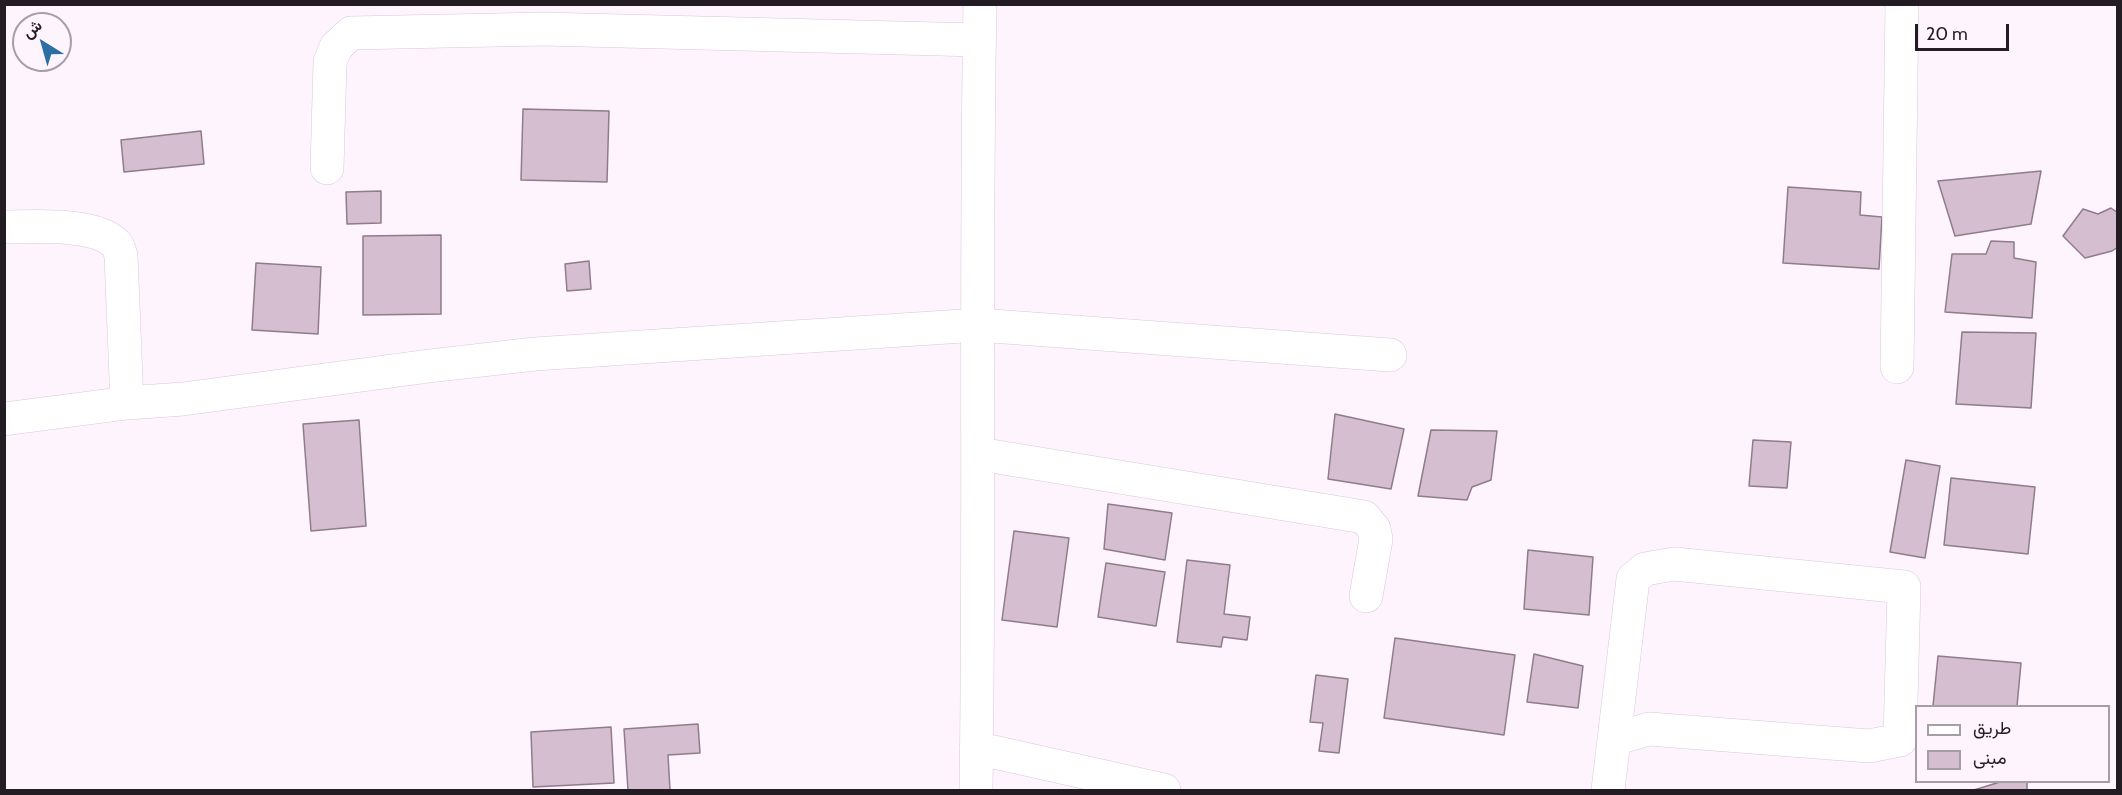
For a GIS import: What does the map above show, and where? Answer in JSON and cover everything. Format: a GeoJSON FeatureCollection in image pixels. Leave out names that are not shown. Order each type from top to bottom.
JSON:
{"type":"FeatureCollection","features":[{"type":"Feature","properties":{"kind":"street"},"geometry":{"type":"LineString","coordinates":[[976,790],[980,4]]}},
{"type":"Feature","properties":{"kind":"street"},"geometry":{"type":"LineString","coordinates":[[1897,367],[1902,4]]}},
{"type":"Feature","properties":{"kind":"street"},"geometry":{"type":"LineString","coordinates":[[327,168],[330,62],[336,47],[351,33],[543,29],[979,40]]}},
{"type":"Feature","properties":{"kind":"street"},"geometry":{"type":"LineString","coordinates":[[4,227],[87,230],[117,245],[121,256],[127,403]]}},
{"type":"Feature","properties":{"kind":"street"},"geometry":{"type":"LineString","coordinates":[[4,419],[127,403],[173,401],[535,354],[978,325],[1390,355]]}},
{"type":"Feature","properties":{"kind":"street"},"geometry":{"type":"LineString","coordinates":[[979,454],[1364,517],[1374,529],[1376,539],[1366,596]]}},
{"type":"Feature","properties":{"kind":"street"},"geometry":{"type":"LineString","coordinates":[[1608,790],[1614,739],[1634,579],[1645,569],[1674,564],[1904,588],[1900,740],[1869,746],[1649,729],[1614,739]]}},
{"type":"Feature","properties":{"kind":"street"},"geometry":{"type":"LineString","coordinates":[[976,748],[1164,790]]}},
{"type":"Feature","properties":{"kind":"building"},"geometry":{"type":"Polygon","coordinates":[[[523,109],[609,111],[607,182],[521,180],[523,109]]]}},
{"type":"Feature","properties":{"kind":"building"},"geometry":{"type":"Polygon","coordinates":[[[201,131],[204,164],[124,172],[121,140],[201,131]]]}},
{"type":"Feature","properties":{"kind":"building"},"geometry":{"type":"Polygon","coordinates":[[[2041,171],[2031,224],[1955,236],[1938,181],[2041,171]]]}},
{"type":"Feature","properties":{"kind":"building"},"geometry":{"type":"Polygon","coordinates":[[[1788,187],[1861,192],[1860,215],[1882,217],[1879,269],[1783,263],[1788,187]]]}},
{"type":"Feature","properties":{"kind":"building"},"geometry":{"type":"Polygon","coordinates":[[[381,191],[381,223],[347,224],[346,192],[381,191]]]}},
{"type":"Feature","properties":{"kind":"building"},"geometry":{"type":"Polygon","coordinates":[[[2111,208],[2118,213],[2118,247],[2112,251],[2085,258],[2063,236],[2083,209],[2098,214],[2111,208]]]}},
{"type":"Feature","properties":{"kind":"building"},"geometry":{"type":"Polygon","coordinates":[[[441,235],[441,314],[363,315],[363,236],[441,235]]]}},
{"type":"Feature","properties":{"kind":"building"},"geometry":{"type":"Polygon","coordinates":[[[1991,241],[2014,242],[2014,258],[2036,262],[2032,318],[1945,312],[1952,254],[1986,254],[1991,241]]]}},
{"type":"Feature","properties":{"kind":"building"},"geometry":{"type":"Polygon","coordinates":[[[589,261],[591,289],[567,291],[565,264],[589,261]]]}},
{"type":"Feature","properties":{"kind":"building"},"geometry":{"type":"Polygon","coordinates":[[[256,263],[321,267],[318,334],[252,330],[256,263]]]}},
{"type":"Feature","properties":{"kind":"building"},"geometry":{"type":"Polygon","coordinates":[[[1962,332],[2036,333],[2031,408],[1956,404],[1962,332]]]}},
{"type":"Feature","properties":{"kind":"building"},"geometry":{"type":"Polygon","coordinates":[[[1335,414],[1404,429],[1391,489],[1328,479],[1335,414]]]}},
{"type":"Feature","properties":{"kind":"building"},"geometry":{"type":"Polygon","coordinates":[[[359,420],[366,526],[311,531],[303,424],[359,420]]]}},
{"type":"Feature","properties":{"kind":"building"},"geometry":{"type":"Polygon","coordinates":[[[1431,430],[1497,431],[1491,480],[1472,487],[1467,500],[1418,496],[1431,430]]]}},
{"type":"Feature","properties":{"kind":"building"},"geometry":{"type":"Polygon","coordinates":[[[1753,440],[1791,442],[1787,488],[1749,486],[1753,440]]]}},
{"type":"Feature","properties":{"kind":"building"},"geometry":{"type":"Polygon","coordinates":[[[1906,460],[1940,466],[1925,558],[1890,552],[1906,460]]]}},
{"type":"Feature","properties":{"kind":"building"},"geometry":{"type":"Polygon","coordinates":[[[1951,478],[2035,487],[2028,554],[1944,545],[1951,478]]]}},
{"type":"Feature","properties":{"kind":"building"},"geometry":{"type":"Polygon","coordinates":[[[1108,504],[1172,513],[1165,560],[1104,549],[1108,504]]]}},
{"type":"Feature","properties":{"kind":"building"},"geometry":{"type":"Polygon","coordinates":[[[1014,531],[1069,538],[1057,627],[1002,620],[1014,531]]]}},
{"type":"Feature","properties":{"kind":"building"},"geometry":{"type":"Polygon","coordinates":[[[1528,550],[1593,557],[1589,615],[1524,609],[1528,550]]]}},
{"type":"Feature","properties":{"kind":"building"},"geometry":{"type":"Polygon","coordinates":[[[1187,560],[1230,565],[1224,614],[1250,617],[1247,640],[1223,637],[1221,647],[1177,642],[1187,560]]]}},
{"type":"Feature","properties":{"kind":"building"},"geometry":{"type":"Polygon","coordinates":[[[1106,563],[1165,572],[1156,626],[1098,617],[1106,563]]]}},
{"type":"Feature","properties":{"kind":"building"},"geometry":{"type":"Polygon","coordinates":[[[1395,638],[1515,655],[1504,735],[1384,718],[1395,638]]]}},
{"type":"Feature","properties":{"kind":"building"},"geometry":{"type":"Polygon","coordinates":[[[1534,654],[1583,666],[1578,708],[1527,702],[1534,654]]]}},
{"type":"Feature","properties":{"kind":"building"},"geometry":{"type":"Polygon","coordinates":[[[1938,656],[2021,663],[2017,705],[1933,705],[1938,656]]]}},
{"type":"Feature","properties":{"kind":"building"},"geometry":{"type":"Polygon","coordinates":[[[1316,675],[1348,679],[1339,753],[1319,751],[1323,723],[1310,722],[1316,675]]]}},
{"type":"Feature","properties":{"kind":"building"},"geometry":{"type":"Polygon","coordinates":[[[698,724],[700,753],[668,755],[670,790],[628,790],[624,729],[698,724]]]}},
{"type":"Feature","properties":{"kind":"building"},"geometry":{"type":"Polygon","coordinates":[[[611,727],[614,783],[533,787],[531,732],[611,727]]]}},
{"type":"Feature","properties":{"kind":"building"},"geometry":{"type":"Polygon","coordinates":[[[1997,783],[2027,783],[2027,790],[1974,790],[1997,783]]]}}]}
